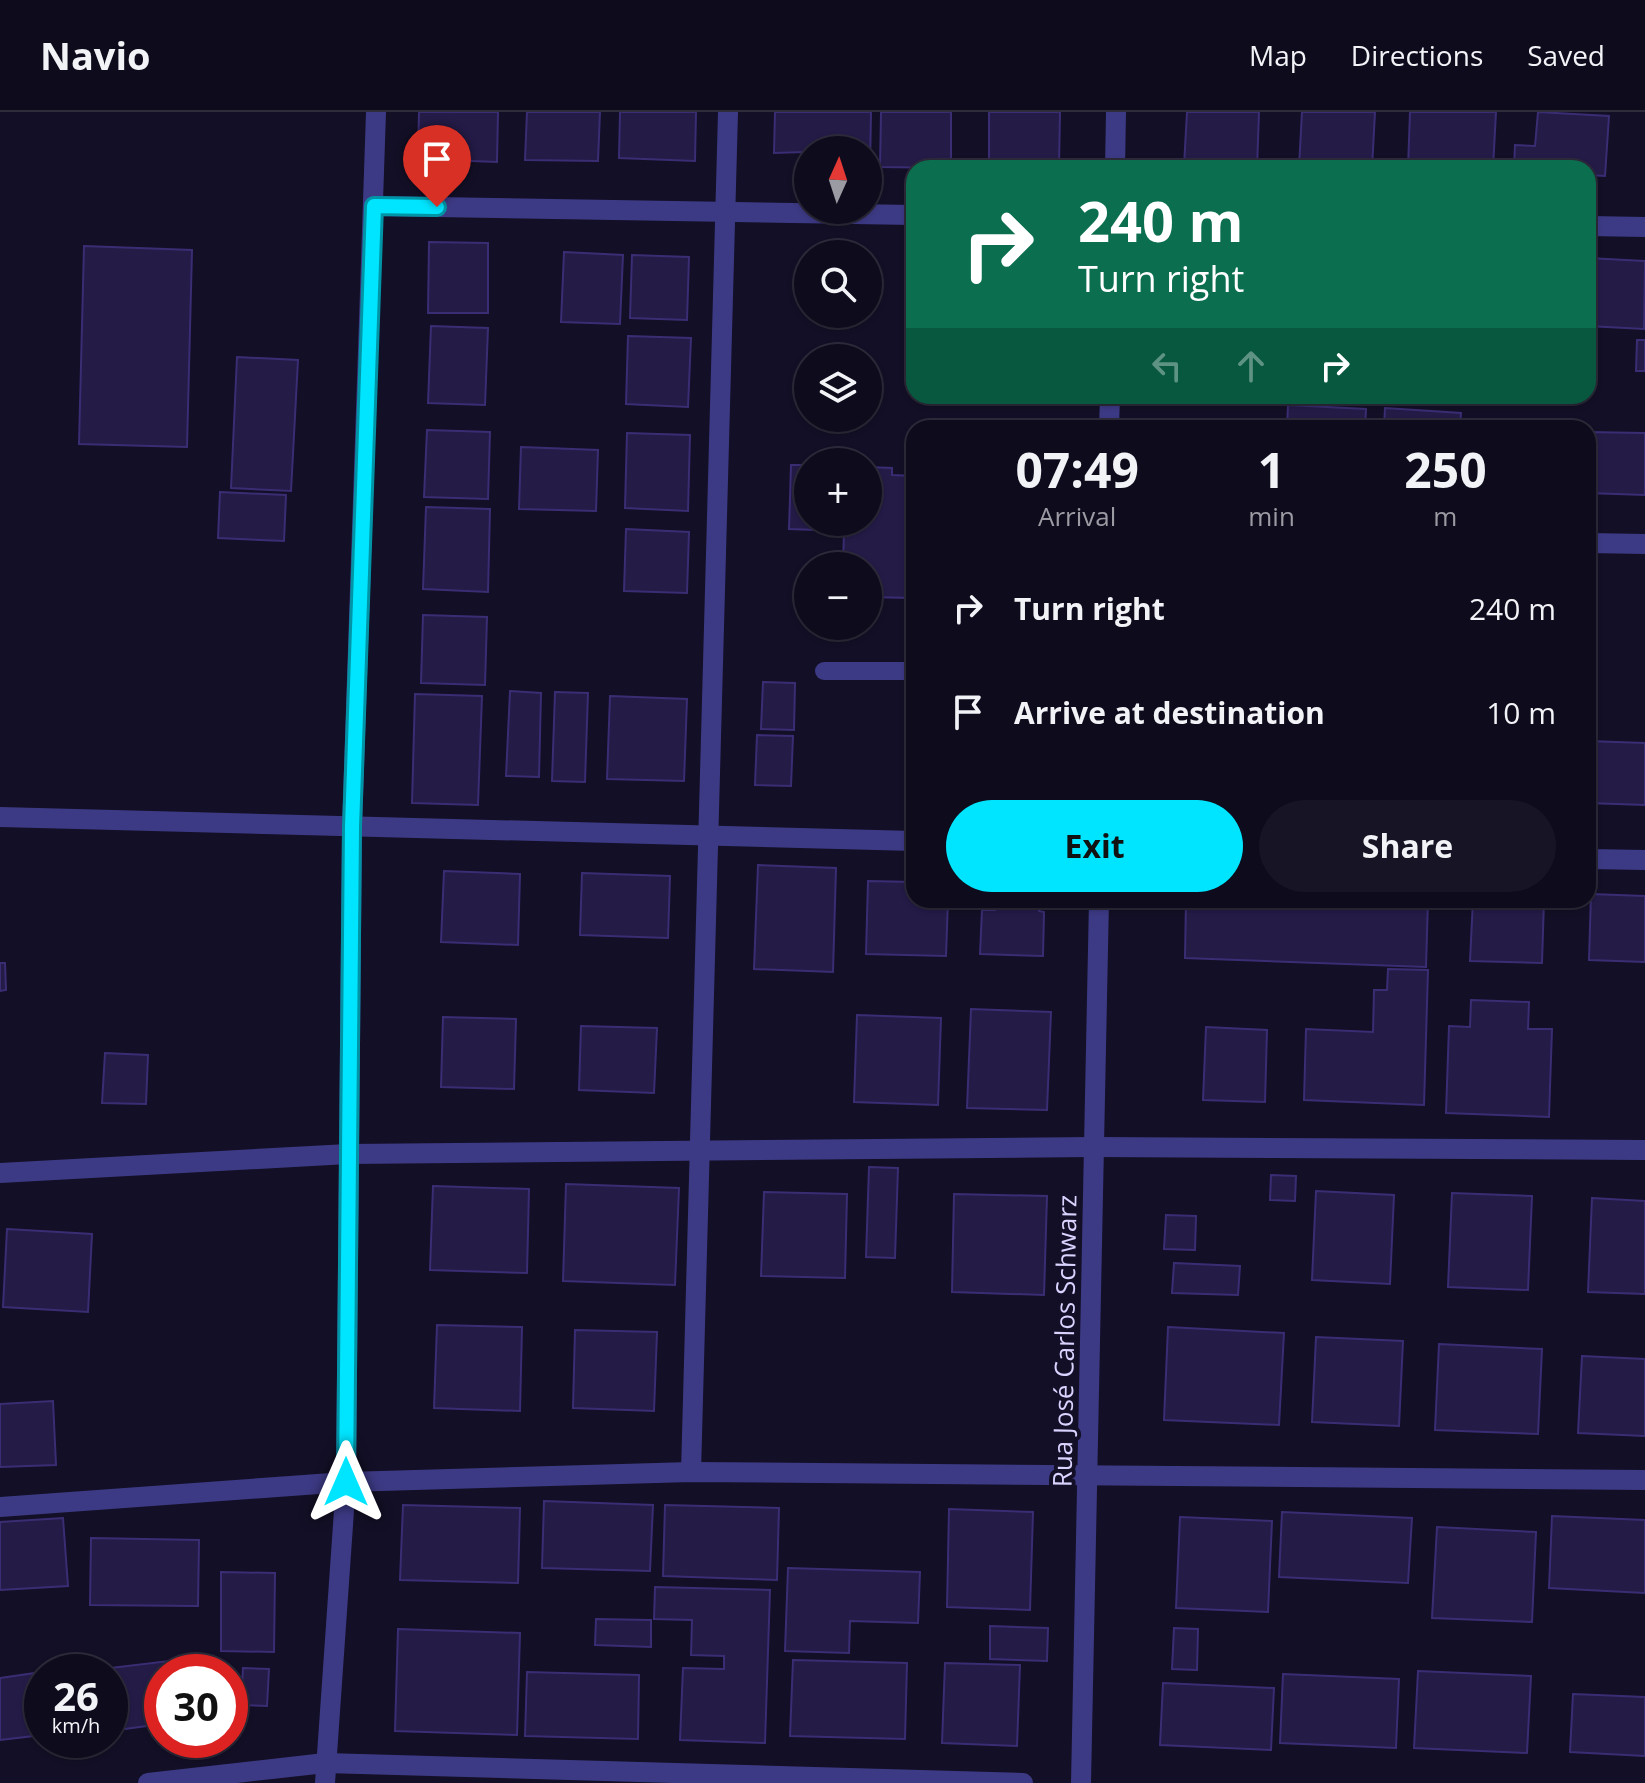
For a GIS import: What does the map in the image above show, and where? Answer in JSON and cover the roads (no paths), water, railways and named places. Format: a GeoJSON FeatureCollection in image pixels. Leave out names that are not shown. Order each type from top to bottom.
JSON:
{"type":"FeatureCollection","features":[{"type":"Feature","properties":{"kind":"street"},"geometry":{"type":"LineString","coordinates":[[325,1773],[346,1482],[352,827],[376,112]]}},
{"type":"Feature","properties":{"kind":"street"},"geometry":{"type":"LineString","coordinates":[[691,1472],[728,112]]}},
{"type":"Feature","properties":{"kind":"street"},"geometry":{"type":"LineString","coordinates":[[1115,160],[1116,112]]}},
{"type":"Feature","properties":{"kind":"street"},"geometry":{"type":"LineString","coordinates":[[374,206],[906,215]]}},
{"type":"Feature","properties":{"kind":"street"},"geometry":{"type":"LineString","coordinates":[[1596,226],[1645,227]]}},
{"type":"Feature","properties":{"kind":"street"},"geometry":{"type":"LineString","coordinates":[[1596,543],[1645,544]]}},
{"type":"Feature","properties":{"kind":"street"},"geometry":{"type":"LineString","coordinates":[[0,817],[906,841]]}},
{"type":"Feature","properties":{"kind":"street"},"geometry":{"type":"LineString","coordinates":[[1596,859],[1645,860]]}},
{"type":"Feature","properties":{"kind":"street","name":"Rua José Carlos Schwarz"},"geometry":{"type":"LineString","coordinates":[[1081,1783],[1099,908]]}},
{"type":"Feature","properties":{"kind":"street"},"geometry":{"type":"LineString","coordinates":[[0,1173],[348,1154],[1094,1147],[1645,1150]]}},
{"type":"Feature","properties":{"kind":"street"},"geometry":{"type":"LineString","coordinates":[[0,1507],[346,1482],[691,1472],[1645,1480]]}},
{"type":"Feature","properties":{"kind":"street"},"geometry":{"type":"LineString","coordinates":[[148,1783],[325,1773],[1023,1783]]}},
{"type":"Feature","properties":{"kind":"lane"},"geometry":{"type":"LineString","coordinates":[[824,671],[906,671]]}}]}
